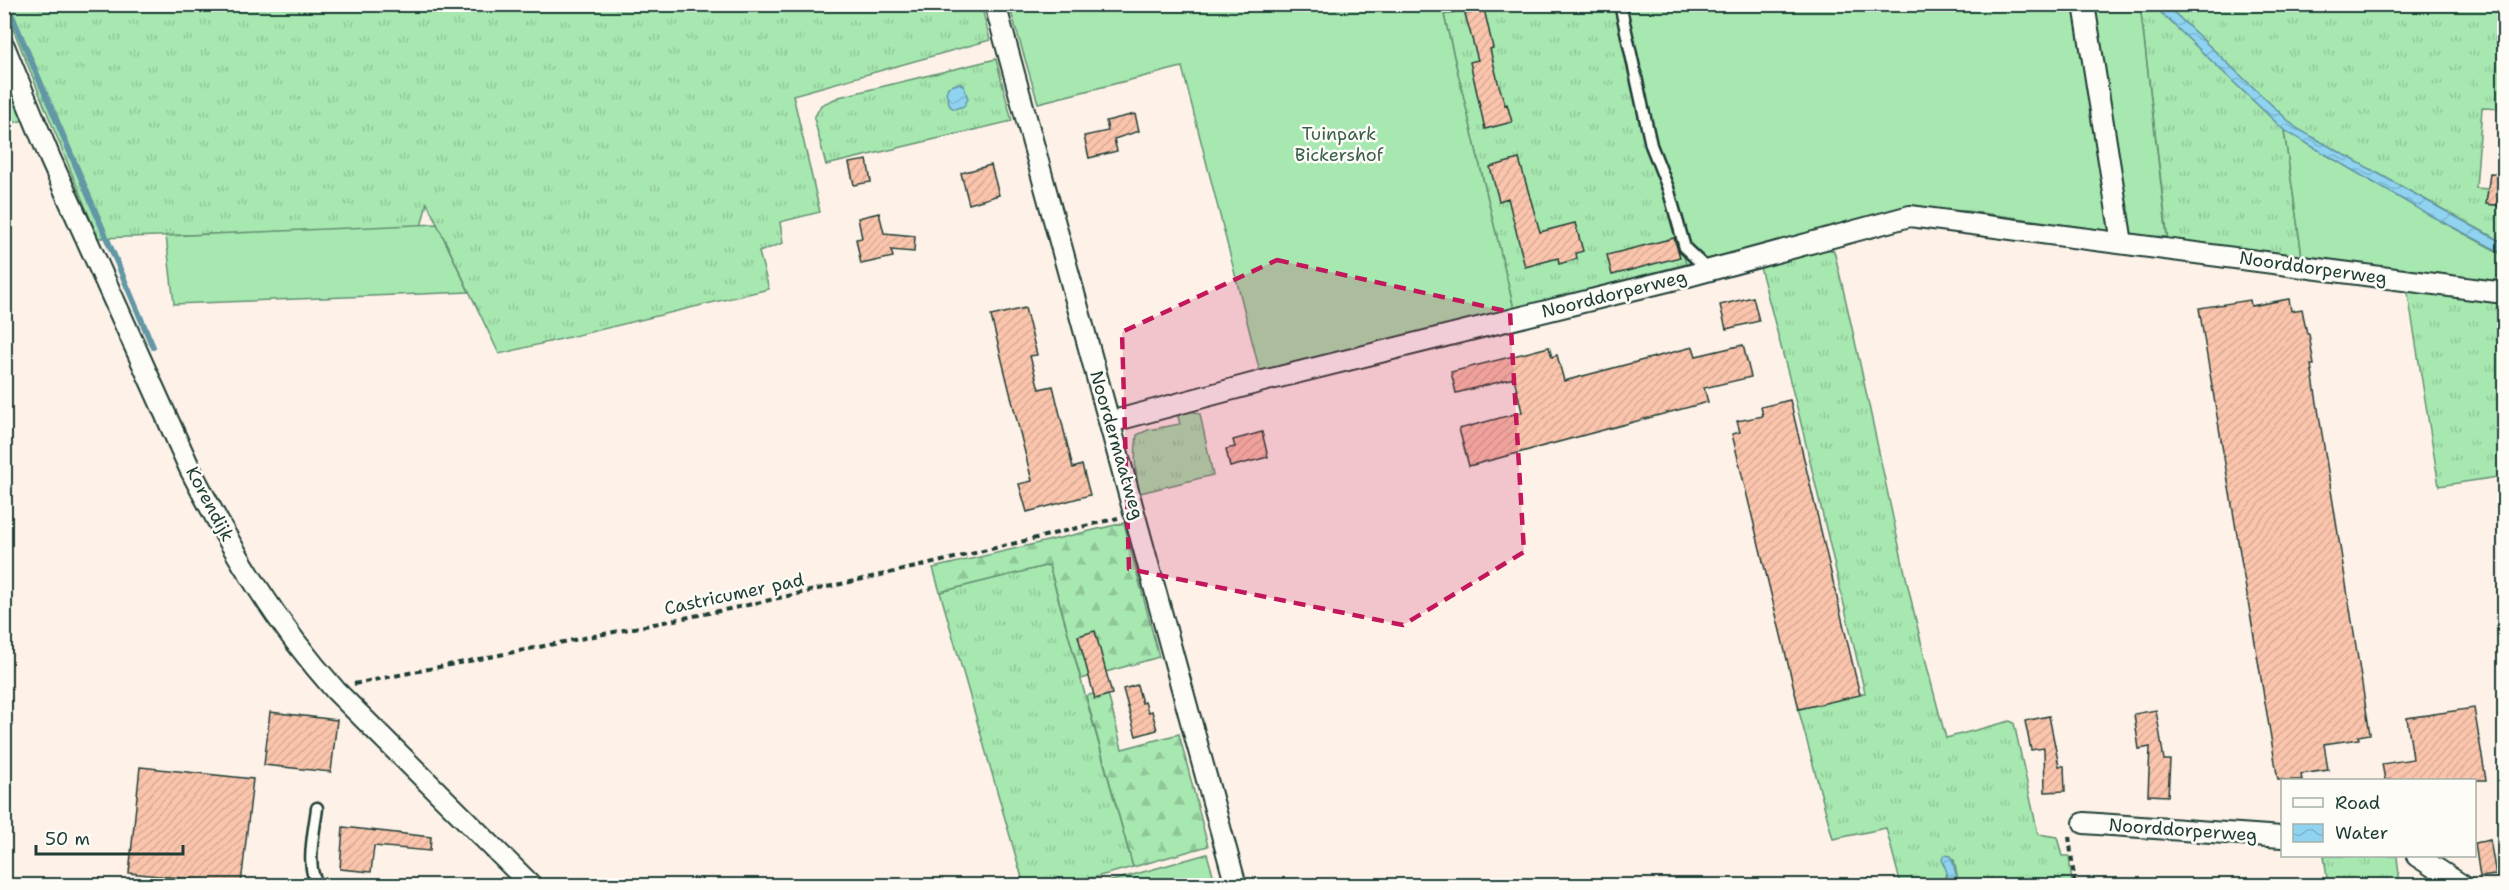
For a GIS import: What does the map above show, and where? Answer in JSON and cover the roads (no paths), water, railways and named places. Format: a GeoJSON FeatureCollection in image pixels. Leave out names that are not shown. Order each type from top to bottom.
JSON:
{"type":"FeatureCollection","features":[{"type":"Feature","properties":{"kind":"street","name":"Noordermaatweg"},"geometry":{"type":"LineString","coordinates":[[995,4],[1236,885]]}},
{"type":"Feature","properties":{"kind":"street"},"geometry":{"type":"LineString","coordinates":[[2084,4],[2122,243]]}},
{"type":"Feature","properties":{"kind":"street","name":"Korendijk"},"geometry":{"type":"LineString","coordinates":[[4,46],[50,158],[208,505],[274,616],[306,658],[336,691],[532,885]]}},
{"type":"Feature","properties":{"kind":"street","name":"Noorddorperweg"},"geometry":{"type":"LineString","coordinates":[[1110,422],[1263,381],[1708,270],[1910,216],[2505,293]]}},
{"type":"Feature","properties":{"kind":"street","name":"Noorddorperweg"},"geometry":{"type":"LineString","coordinates":[[2084,823],[2281,837]]}},
{"type":"Feature","properties":{"kind":"street"},"geometry":{"type":"LineString","coordinates":[[2420,857],[2463,885]]}},
{"type":"Feature","properties":{"kind":"lane"},"geometry":{"type":"LineString","coordinates":[[1620,4],[1651,145],[1668,188],[1686,248],[1708,270]]}},
{"type":"Feature","properties":{"kind":"lane"},"geometry":{"type":"LineString","coordinates":[[317,808],[311,870],[316,883],[321,885]]}},
{"type":"Feature","properties":{"kind":"water"},"geometry":{"type":"Polygon","coordinates":[[[2153,5],[2166,5],[2296,128],[2501,242],[2504,245],[2504,254],[2424,212],[2284,130],[2153,5]]]}},
{"type":"Feature","properties":{"kind":"water"},"geometry":{"type":"Polygon","coordinates":[[[959,83],[964,86],[968,99],[964,106],[954,109],[950,106],[946,93],[948,87],[959,83]]]}},
{"type":"Feature","properties":{"kind":"water"},"geometry":{"type":"Polygon","coordinates":[[[1944,855],[1951,856],[1959,885],[1943,885],[1947,873],[1942,859],[1944,855]]]}},
{"type":"Feature","properties":{"kind":"waterway"},"geometry":{"type":"LineString","coordinates":[[7,4],[153,347]]}},
{"type":"Feature","properties":{"kind":"park label","name":"Tuinpark Bickershof"},"geometry":{"type":"Point","coordinates":[1339,144]}}]}
